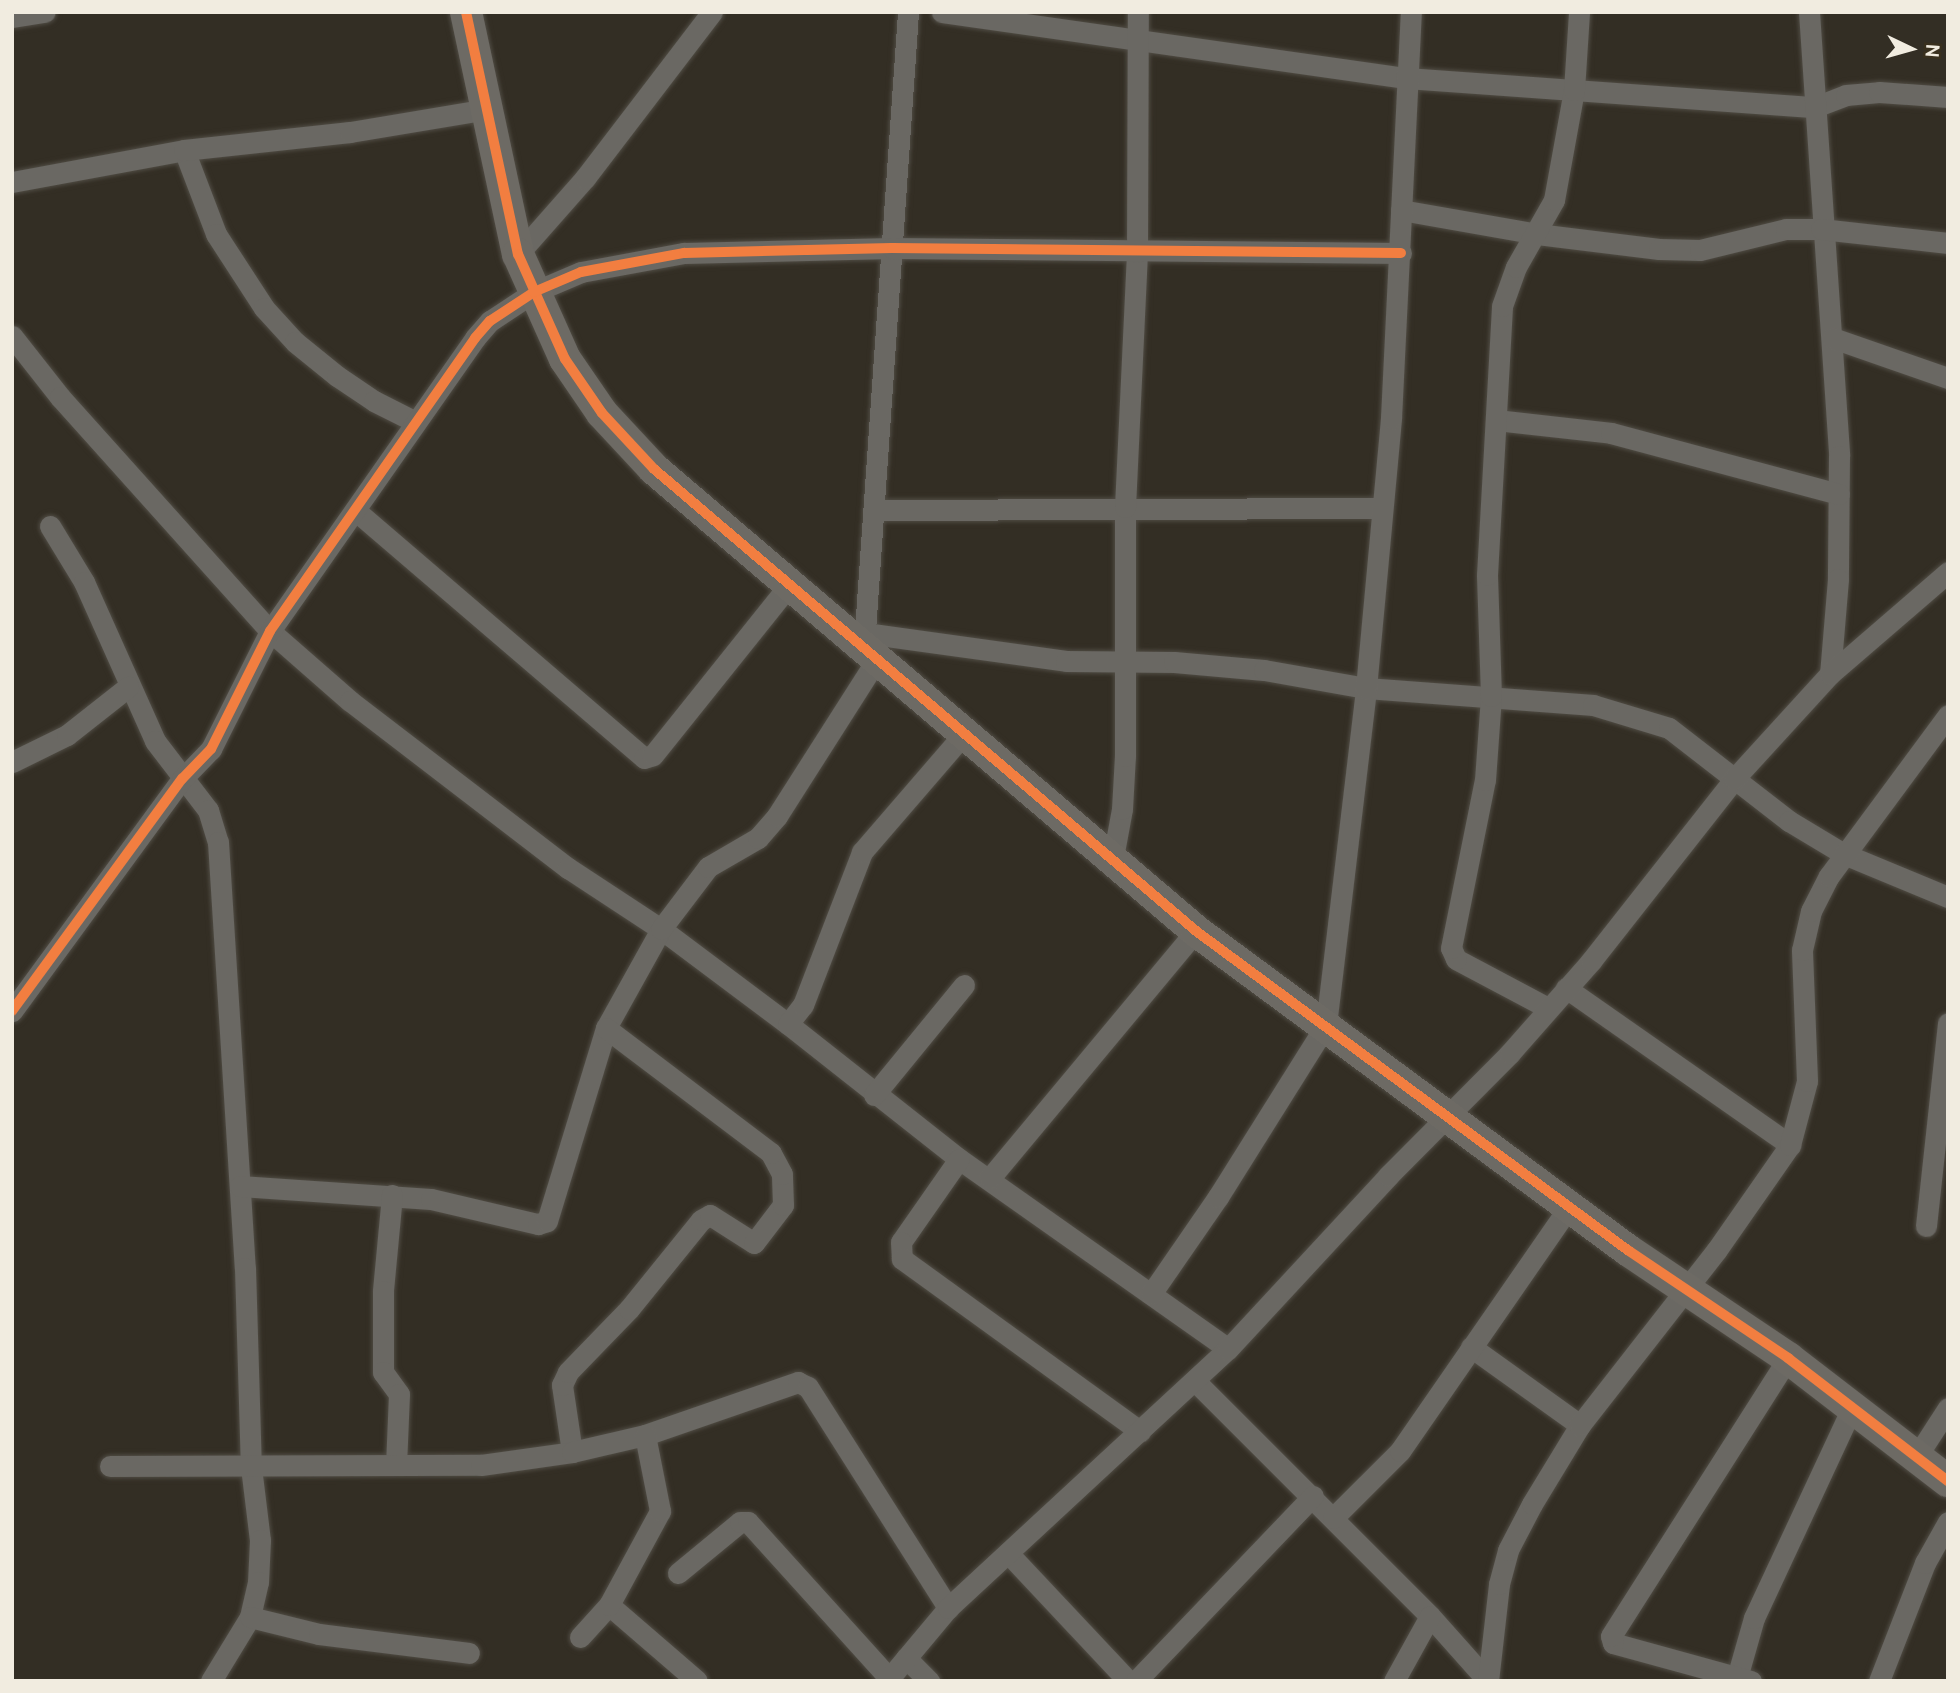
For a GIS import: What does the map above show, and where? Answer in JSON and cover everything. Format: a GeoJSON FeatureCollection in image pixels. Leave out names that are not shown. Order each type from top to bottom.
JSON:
{"type":"FeatureCollection","features":[{"type":"Feature","properties":{"kind":"street"},"geometry":{"type":"LineString","coordinates":[[12,16],[45,12]]}},
{"type":"Feature","properties":{"kind":"street"},"geometry":{"type":"LineString","coordinates":[[466,12],[518,254],[565,359],[602,413],[653,469],[789,585],[868,647],[962,736],[1196,932],[1326,1025],[1569,1208],[1788,1358],[1948,1481]]}},
{"type":"Feature","properties":{"kind":"street"},"geometry":{"type":"LineString","coordinates":[[518,254],[585,178],[712,12]]}},
{"type":"Feature","properties":{"kind":"street"},"geometry":{"type":"LineString","coordinates":[[240,1186],[335,1195],[391,1195],[482,1208],[538,1224],[547,1221],[606,1028],[661,929],[708,867],[758,838],[777,816],[868,647],[874,510],[908,12]]}},
{"type":"Feature","properties":{"kind":"street"},"geometry":{"type":"LineString","coordinates":[[942,12],[1139,37],[1406,78],[1815,107],[1846,95],[1868,93],[1948,97]]}},
{"type":"Feature","properties":{"kind":"street"},"geometry":{"type":"LineString","coordinates":[[1112,863],[1122,809],[1125,507],[1137,252],[1138,12]]}},
{"type":"Feature","properties":{"kind":"street"},"geometry":{"type":"LineString","coordinates":[[1151,1294],[1218,1197],[1326,1025],[1366,688],[1382,508],[1401,253],[1410,12]]}},
{"type":"Feature","properties":{"kind":"street"},"geometry":{"type":"LineString","coordinates":[[1548,1008],[1451,954],[1485,780],[1491,696],[1487,575],[1502,306],[1516,267],[1554,200],[1574,90],[1579,12]]}},
{"type":"Feature","properties":{"kind":"street"},"geometry":{"type":"LineString","coordinates":[[1809,12],[1821,229],[1833,338],[1839,494],[1830,674]]}},
{"type":"Feature","properties":{"kind":"street"},"geometry":{"type":"LineString","coordinates":[[12,182],[184,150],[350,132],[487,108]]}},
{"type":"Feature","properties":{"kind":"street"},"geometry":{"type":"LineString","coordinates":[[184,150],[215,234],[264,308],[295,342],[337,376],[374,401],[416,422]]}},
{"type":"Feature","properties":{"kind":"street"},"geometry":{"type":"LineString","coordinates":[[1401,210],[1537,234],[1700,250],[1786,229],[1821,229],[1948,243]]}},
{"type":"Feature","properties":{"kind":"street"},"geometry":{"type":"LineString","coordinates":[[14,1006],[181,779],[224,727],[270,631],[490,320],[534,292],[581,272],[640,258],[892,248],[1401,253]]}},
{"type":"Feature","properties":{"kind":"street"},"geometry":{"type":"LineString","coordinates":[[12,336],[60,397],[270,631],[485,807],[661,929],[788,1024],[874,1095],[959,1159],[990,1178],[1228,1349]]}},
{"type":"Feature","properties":{"kind":"street"},"geometry":{"type":"LineString","coordinates":[[1833,338],[1948,378]]}},
{"type":"Feature","properties":{"kind":"street"},"geometry":{"type":"LineString","coordinates":[[1496,419],[1611,433],[1839,494]]}},
{"type":"Feature","properties":{"kind":"street"},"geometry":{"type":"LineString","coordinates":[[874,510],[1382,508]]}},
{"type":"Feature","properties":{"kind":"street"},"geometry":{"type":"LineString","coordinates":[[355,511],[644,758],[653,755],[789,585]]}},
{"type":"Feature","properties":{"kind":"street"},"geometry":{"type":"LineString","coordinates":[[50,526],[84,582],[128,687],[155,741],[181,779],[208,810],[218,842],[240,1186],[251,1467],[260,1540],[258,1583],[250,1617],[211,1681]]}},
{"type":"Feature","properties":{"kind":"street"},"geometry":{"type":"LineString","coordinates":[[678,1573],[740,1521],[748,1522],[888,1679],[948,1608],[1228,1349],[1388,1176],[1449,1118],[1566,988],[1734,779],[1830,674],[1948,572]]}},
{"type":"Feature","properties":{"kind":"street"},"geometry":{"type":"LineString","coordinates":[[868,647],[1066,662],[1125,660],[1264,670],[1366,688],[1593,705],[1670,728],[1696,745],[1734,779],[1844,854],[1948,897]]}},
{"type":"Feature","properties":{"kind":"street"},"geometry":{"type":"LineString","coordinates":[[12,762],[67,736],[128,687]]}},
{"type":"Feature","properties":{"kind":"street"},"geometry":{"type":"LineString","coordinates":[[1488,1681],[1499,1584],[1508,1550],[1580,1426],[1790,1145],[1807,1081],[1801,950],[1811,911],[1844,854],[1948,715]]}},
{"type":"Feature","properties":{"kind":"street"},"geometry":{"type":"LineString","coordinates":[[788,1024],[808,992],[862,852],[962,736]]}},
{"type":"Feature","properties":{"kind":"street"},"geometry":{"type":"LineString","coordinates":[[990,1178],[1196,932]]}},
{"type":"Feature","properties":{"kind":"street"},"geometry":{"type":"LineString","coordinates":[[874,1095],[964,985]]}},
{"type":"Feature","properties":{"kind":"street"},"geometry":{"type":"LineString","coordinates":[[1566,988],[1790,1145]]}},
{"type":"Feature","properties":{"kind":"street"},"geometry":{"type":"LineString","coordinates":[[1926,1226],[1948,1023]]}},
{"type":"Feature","properties":{"kind":"street"},"geometry":{"type":"LineString","coordinates":[[572,1452],[562,1385],[568,1372],[629,1309],[701,1220],[710,1215],[754,1243],[783,1205],[782,1174],[771,1153],[606,1028]]}},
{"type":"Feature","properties":{"kind":"street"},"geometry":{"type":"LineString","coordinates":[[959,1159],[901,1242],[902,1259],[1140,1431]]}},
{"type":"Feature","properties":{"kind":"street"},"geometry":{"type":"LineString","coordinates":[[391,1195],[383,1291],[383,1372],[399,1394],[396,1465]]}},
{"type":"Feature","properties":{"kind":"street"},"geometry":{"type":"LineString","coordinates":[[1333,1518],[1399,1451],[1569,1208]]}},
{"type":"Feature","properties":{"kind":"street"},"geometry":{"type":"LineString","coordinates":[[1471,1346],[1580,1426]]}},
{"type":"Feature","properties":{"kind":"street"},"geometry":{"type":"LineString","coordinates":[[1788,1358],[1611,1636],[1613,1643],[1741,1680],[1754,1618],[1853,1406]]}},
{"type":"Feature","properties":{"kind":"street"},"geometry":{"type":"LineString","coordinates":[[1195,1381],[1313,1496],[1430,1616],[1488,1681]]}},
{"type":"Feature","properties":{"kind":"street"},"geometry":{"type":"LineString","coordinates":[[110,1466],[481,1465],[572,1452],[645,1435],[719,1412],[787,1383],[808,1387],[948,1608]]}},
{"type":"Feature","properties":{"kind":"street"},"geometry":{"type":"LineString","coordinates":[[1917,1456],[1948,1408]]}},
{"type":"Feature","properties":{"kind":"street"},"geometry":{"type":"LineString","coordinates":[[580,1637],[609,1605],[660,1511],[645,1435]]}},
{"type":"Feature","properties":{"kind":"street"},"geometry":{"type":"LineString","coordinates":[[1136,1681],[1313,1496]]}},
{"type":"Feature","properties":{"kind":"street"},"geometry":{"type":"LineString","coordinates":[[1880,1681],[1925,1563],[1948,1522]]}},
{"type":"Feature","properties":{"kind":"street"},"geometry":{"type":"LineString","coordinates":[[1008,1553],[1049,1602],[1128,1681]]}},
{"type":"Feature","properties":{"kind":"street"},"geometry":{"type":"LineString","coordinates":[[609,1605],[697,1681]]}},
{"type":"Feature","properties":{"kind":"street"},"geometry":{"type":"LineString","coordinates":[[1394,1681],[1430,1616]]}},
{"type":"Feature","properties":{"kind":"street"},"geometry":{"type":"LineString","coordinates":[[250,1617],[318,1634],[470,1653]]}},
{"type":"Feature","properties":{"kind":"street"},"geometry":{"type":"LineString","coordinates":[[906,1658],[929,1681]]}},
{"type":"Feature","properties":{"kind":"cycle path"},"geometry":{"type":"LineString","coordinates":[[466,12],[518,254],[565,359],[602,413],[654,469],[1196,931],[1629,1251],[1788,1358],[1948,1481]]}},
{"type":"Feature","properties":{"kind":"cycle path"},"geometry":{"type":"LineString","coordinates":[[12,1011],[182,779],[211,749],[270,631],[475,338],[490,321],[534,292],[581,272],[684,253],[892,248],[1401,253]]}}]}
